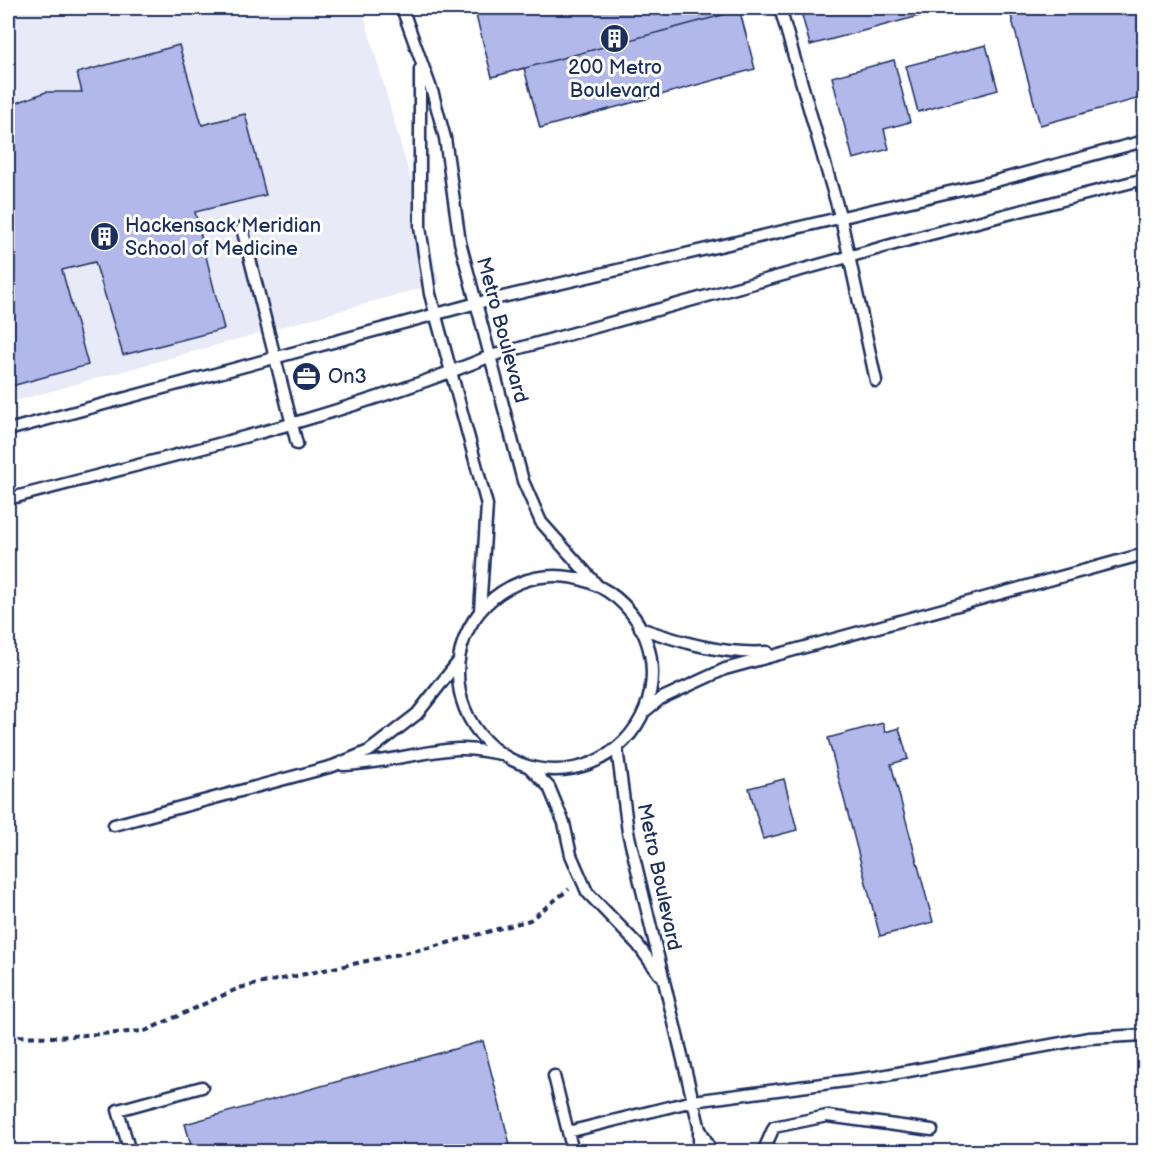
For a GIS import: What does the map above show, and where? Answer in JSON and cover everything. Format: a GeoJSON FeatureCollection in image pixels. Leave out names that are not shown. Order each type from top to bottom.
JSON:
{"type":"FeatureCollection","features":[{"type":"Feature","properties":{"kind":"lane","name":"Metro Boulevard"},"geometry":{"type":"LineString","coordinates":[[402,8],[433,94],[445,138],[460,242],[523,481],[541,522],[597,585]]}},
{"type":"Feature","properties":{"kind":"lane"},"geometry":{"type":"LineString","coordinates":[[780,8],[841,219],[876,381]]}},
{"type":"Feature","properties":{"kind":"lane","name":"Metro Boulevard"},"geometry":{"type":"LineString","coordinates":[[420,63],[420,227],[430,294],[488,505],[480,611]]}},
{"type":"Feature","properties":{"kind":"lane"},"geometry":{"type":"LineString","coordinates":[[8,430],[275,360],[477,303],[841,219],[993,182],[1144,141]]}},
{"type":"Feature","properties":{"kind":"lane"},"geometry":{"type":"LineString","coordinates":[[8,499],[290,423],[450,372],[491,356],[849,257],[1144,179]]}},
{"type":"Feature","properties":{"kind":"lane"},"geometry":{"type":"LineString","coordinates":[[242,228],[297,444]]}},
{"type":"Feature","properties":{"kind":"lane"},"geometry":{"type":"LineString","coordinates":[[642,714],[660,699],[725,669],[1144,554]]}},
{"type":"Feature","properties":{"kind":"lane"},"geometry":{"type":"LineString","coordinates":[[333,766],[372,764],[461,748],[501,754],[529,767],[560,770],[590,764],[617,748],[638,724],[650,696],[652,666],[645,635],[628,607],[597,585],[570,576],[536,577],[506,589],[480,611],[464,640],[458,673],[464,706],[478,733],[501,754]]}},
{"type":"Feature","properties":{"kind":"lane"},"geometry":{"type":"LineString","coordinates":[[640,628],[688,644],[750,653],[788,650]]}},
{"type":"Feature","properties":{"kind":"lane"},"geometry":{"type":"LineString","coordinates":[[114,825],[333,766],[369,751],[417,714],[461,659]]}},
{"type":"Feature","properties":{"kind":"lane","name":"Metro Boulevard"},"geometry":{"type":"LineString","coordinates":[[617,748],[628,832],[644,904],[657,946],[661,976]]}},
{"type":"Feature","properties":{"kind":"lane","name":"Metro Boulevard"},"geometry":{"type":"LineString","coordinates":[[529,767],[549,787],[564,823],[571,855],[587,892],[638,945],[661,976]]}},
{"type":"Feature","properties":{"kind":"lane"},"geometry":{"type":"LineString","coordinates":[[661,976],[699,1126],[712,1152]]}},
{"type":"Feature","properties":{"kind":"lane"},"geometry":{"type":"LineString","coordinates":[[568,1132],[693,1101],[876,1077],[1059,1042],[1144,1035]]}},
{"type":"Feature","properties":{"kind":"lane"},"geometry":{"type":"LineString","coordinates":[[554,1076],[573,1152]]}},
{"type":"Feature","properties":{"kind":"lane"},"geometry":{"type":"LineString","coordinates":[[130,1152],[118,1110],[202,1087]]}},
{"type":"Feature","properties":{"kind":"lane"},"geometry":{"type":"LineString","coordinates":[[763,1152],[774,1127],[827,1116],[932,1130]]}},
{"type":"Feature","properties":{"kind":"lane"},"geometry":{"type":"LineString","coordinates":[[699,1126],[699,1152]]}},
{"type":"Feature","properties":{"kind":"path"},"geometry":{"type":"LineString","coordinates":[[8,1036],[145,1031],[239,988],[433,948],[530,920],[581,879]]}},
{"type":"Feature","properties":{"kind":"shaded area"},"geometry":{"type":"Polygon","coordinates":[[[8,8],[362,8],[440,283],[8,403],[8,8]]]}},
{"type":"Feature","properties":{"kind":"building","name":"200 Metro Boulevard"},"geometry":{"type":"Polygon","coordinates":[[[474,8],[739,8],[755,69],[540,128],[524,68],[492,77],[474,8]]]}},
{"type":"Feature","properties":{"kind":"building"},"geometry":{"type":"Polygon","coordinates":[[[474,8],[728,8],[730,13],[492,77],[474,8]]]}},
{"type":"Feature","properties":{"kind":"building"},"geometry":{"type":"Polygon","coordinates":[[[800,8],[949,8],[810,45],[800,8]]]}},
{"type":"Feature","properties":{"kind":"building"},"geometry":{"type":"Polygon","coordinates":[[[1009,8],[1144,8],[1144,97],[1040,125],[1009,8]]]}},
{"type":"Feature","properties":{"kind":"building","name":"Hackensack Meridian School of Medicine"},"geometry":{"type":"Polygon","coordinates":[[[179,45],[202,125],[245,114],[266,195],[195,212],[224,329],[123,355],[95,262],[62,270],[88,365],[8,387],[8,106],[46,92],[82,92],[77,73],[179,45]]]}},
{"type":"Feature","properties":{"kind":"building"},"geometry":{"type":"Polygon","coordinates":[[[986,45],[998,90],[918,112],[906,66],[986,45]]]}},
{"type":"Feature","properties":{"kind":"building"},"geometry":{"type":"Polygon","coordinates":[[[894,60],[910,122],[884,129],[889,149],[853,159],[832,77],[894,60]]]}},
{"type":"Feature","properties":{"kind":"building"},"geometry":{"type":"Polygon","coordinates":[[[883,723],[885,732],[899,728],[908,759],[891,764],[933,922],[880,936],[828,738],[883,723]]]}},
{"type":"Feature","properties":{"kind":"building"},"geometry":{"type":"Polygon","coordinates":[[[784,779],[797,830],[763,839],[749,788],[784,779]]]}},
{"type":"Feature","properties":{"kind":"building"},"geometry":{"type":"Polygon","coordinates":[[[483,1041],[512,1152],[193,1152],[185,1124],[483,1041]]]}},
{"type":"Feature","properties":{"kind":"place","name":"200 Metro Boulevard"},"geometry":{"type":"Point","coordinates":[615,38]}},
{"type":"Feature","properties":{"kind":"place","name":"Hackensack Meridian School of Medicine"},"geometry":{"type":"Point","coordinates":[104,237]}},
{"type":"Feature","properties":{"kind":"place","name":"On3"},"geometry":{"type":"Point","coordinates":[307,377]}}]}
